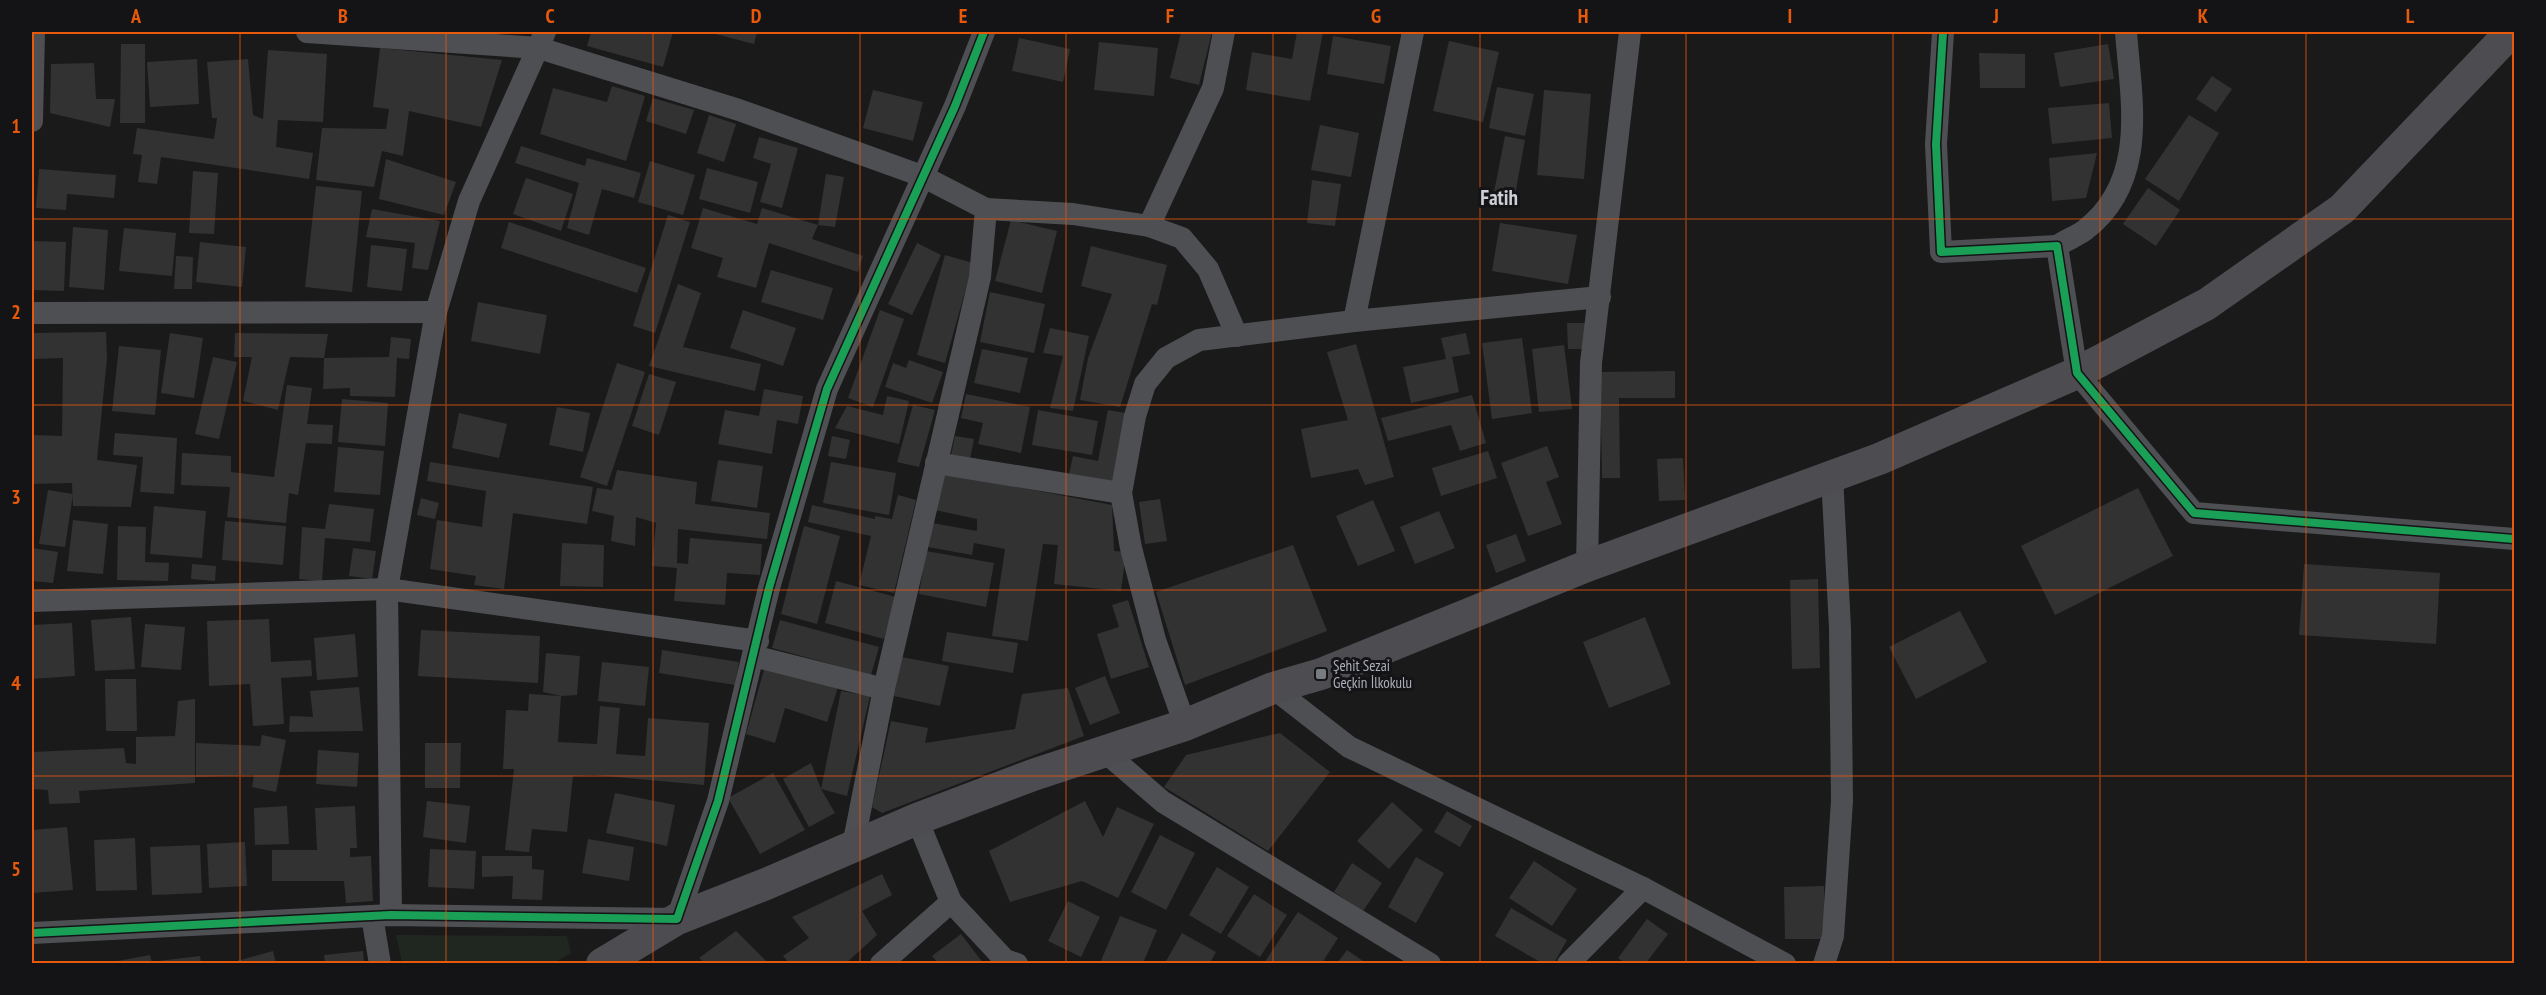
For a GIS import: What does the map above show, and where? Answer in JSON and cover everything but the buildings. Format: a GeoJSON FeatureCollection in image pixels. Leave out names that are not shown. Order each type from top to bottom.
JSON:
{"type":"FeatureCollection","features":[{"type":"Feature","properties":{"kind":"main road"},"geometry":{"type":"LineString","coordinates":[[602,963],[677,919],[916,819],[1033,775],[1185,725],[1273,688],[1321,674],[1587,566],[1879,459],[2077,374],[2207,304],[2342,209],[2511,32]]}},
{"type":"Feature","properties":{"kind":"street"},"geometry":{"type":"LineString","coordinates":[[32,121],[34,32]]}},
{"type":"Feature","properties":{"kind":"street"},"geometry":{"type":"LineString","coordinates":[[321,32],[542,40],[922,176],[986,209],[1073,214],[1149,226],[1182,238],[1208,269],[1238,336]]}},
{"type":"Feature","properties":{"kind":"street"},"geometry":{"type":"LineString","coordinates":[[32,933],[381,916],[677,919],[718,801],[769,588],[827,389],[955,106],[984,32]]}},
{"type":"Feature","properties":{"kind":"street"},"geometry":{"type":"LineString","coordinates":[[1149,226],[1214,88],[1224,32]]}},
{"type":"Feature","properties":{"kind":"street"},"geometry":{"type":"LineString","coordinates":[[1354,321],[1413,32]]}},
{"type":"Feature","properties":{"kind":"street"},"geometry":{"type":"LineString","coordinates":[[1587,566],[1591,363],[1630,32]]}},
{"type":"Feature","properties":{"kind":"street"},"geometry":{"type":"LineString","coordinates":[[1943,32],[1936,144],[1941,252],[2057,246],[2084,231],[2106,209],[2115,197],[2130,163],[2133,126],[2126,32]]}},
{"type":"Feature","properties":{"kind":"street"},"geometry":{"type":"LineString","coordinates":[[380,963],[387,589],[436,312],[469,201],[542,40]]}},
{"type":"Feature","properties":{"kind":"street"},"geometry":{"type":"LineString","coordinates":[[853,846],[884,689],[980,277],[986,209]]}},
{"type":"Feature","properties":{"kind":"street"},"geometry":{"type":"LineString","coordinates":[[2057,246],[2077,374],[2194,513],[2514,539]]}},
{"type":"Feature","properties":{"kind":"street"},"geometry":{"type":"LineString","coordinates":[[1185,725],[1155,640],[1131,548],[1121,493],[1135,416],[1145,384],[1166,358],[1199,340],[1354,321],[1600,297]]}},
{"type":"Feature","properties":{"kind":"street"},"geometry":{"type":"LineString","coordinates":[[32,313],[436,312]]}},
{"type":"Feature","properties":{"kind":"street"},"geometry":{"type":"LineString","coordinates":[[936,463],[1121,493]]}},
{"type":"Feature","properties":{"kind":"street"},"geometry":{"type":"LineString","coordinates":[[1824,963],[1833,936],[1842,801],[1840,628],[1832,476]]}},
{"type":"Feature","properties":{"kind":"street"},"geometry":{"type":"LineString","coordinates":[[32,601],[387,589],[756,649],[884,689]]}},
{"type":"Feature","properties":{"kind":"street"},"geometry":{"type":"LineString","coordinates":[[1273,688],[1349,747],[1643,888],[1785,963]]}},
{"type":"Feature","properties":{"kind":"street"},"geometry":{"type":"LineString","coordinates":[[1105,752],[1163,802],[1430,963]]}},
{"type":"Feature","properties":{"kind":"street"},"geometry":{"type":"LineString","coordinates":[[916,819],[951,902],[1009,962]]}},
{"type":"Feature","properties":{"kind":"street"},"geometry":{"type":"LineString","coordinates":[[1568,963],[1643,888]]}},
{"type":"Feature","properties":{"kind":"street"},"geometry":{"type":"LineString","coordinates":[[881,963],[951,902]]}},
{"type":"Feature","properties":{"kind":"shaded area"},"geometry":{"type":"Polygon","coordinates":[[[396,935],[567,936],[571,953],[554,963],[402,963],[396,935]]]}},
{"type":"Feature","properties":{"kind":"cycle path"},"geometry":{"type":"LineString","coordinates":[[32,933],[391,915],[677,919],[718,801],[769,588],[827,389],[955,106],[984,32]]}},
{"type":"Feature","properties":{"kind":"cycle path"},"geometry":{"type":"LineString","coordinates":[[1943,32],[1936,144],[1941,252],[2057,246],[2077,373],[2194,513],[2514,539]]}},
{"type":"Feature","properties":{"kind":"place","name":"Şehit Sezai Geçkin İlkokulu"},"geometry":{"type":"Point","coordinates":[1321,674]}},
{"type":"Feature","properties":{"kind":"district","name":"Fatih"},"geometry":{"type":"Point","coordinates":[1499,197]}}]}
